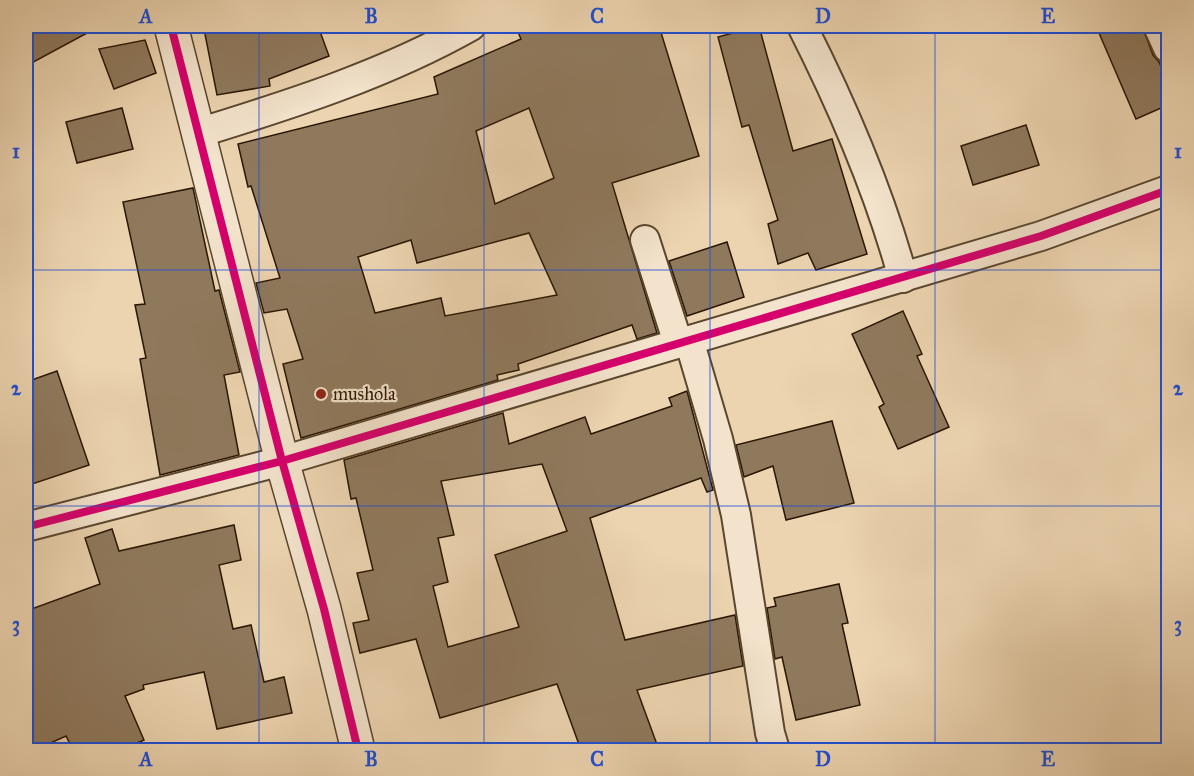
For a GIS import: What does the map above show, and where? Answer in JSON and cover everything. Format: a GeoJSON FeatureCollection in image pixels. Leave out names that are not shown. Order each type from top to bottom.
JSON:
{"type":"FeatureCollection","features":[{"type":"Feature","properties":{"kind":"street"},"geometry":{"type":"LineString","coordinates":[[171,26],[282,461],[322,601],[358,750]]}},
{"type":"Feature","properties":{"kind":"street"},"geometry":{"type":"LineString","coordinates":[[198,133],[272,111],[361,78],[436,45],[471,26]]}},
{"type":"Feature","properties":{"kind":"street"},"geometry":{"type":"LineString","coordinates":[[802,26],[852,127],[892,237],[903,278]]}},
{"type":"Feature","properties":{"kind":"street"},"geometry":{"type":"LineString","coordinates":[[1158,26],[1168,48]]}},
{"type":"Feature","properties":{"kind":"street"},"geometry":{"type":"LineString","coordinates":[[26,527],[282,461],[903,278],[1041,236],[1168,190]]}},
{"type":"Feature","properties":{"kind":"street"},"geometry":{"type":"LineString","coordinates":[[645,240],[718,439],[736,515],[770,733],[775,750]]}},
{"type":"Feature","properties":{"kind":"building"},"geometry":{"type":"Polygon","coordinates":[[[26,26],[100,26],[26,66],[26,26]]]}},
{"type":"Feature","properties":{"kind":"building"},"geometry":{"type":"Polygon","coordinates":[[[223,26],[318,26],[329,56],[269,79],[270,86],[217,95],[204,29],[223,26]]]}},
{"type":"Feature","properties":{"kind":"building"},"geometry":{"type":"Polygon","coordinates":[[[534,26],[659,26],[699,156],[612,183],[657,333],[637,339],[632,325],[518,364],[519,370],[497,375],[498,380],[301,438],[283,364],[303,359],[287,309],[264,313],[256,283],[280,278],[251,186],[248,187],[238,144],[438,94],[434,77],[521,39],[518,32],[534,26]],[[529,108],[476,131],[495,204],[554,178],[529,108]],[[529,233],[417,263],[411,240],[358,257],[375,313],[441,298],[445,316],[557,295],[529,233]]]}},
{"type":"Feature","properties":{"kind":"building"},"geometry":{"type":"Polygon","coordinates":[[[759,26],[793,151],[832,139],[867,254],[816,270],[808,253],[778,264],[768,224],[778,220],[749,125],[742,127],[718,37],[759,26]]]}},
{"type":"Feature","properties":{"kind":"building"},"geometry":{"type":"Polygon","coordinates":[[[1096,26],[1142,26],[1153,55],[1159,62],[1168,83],[1168,105],[1136,119],[1096,26]]]}},
{"type":"Feature","properties":{"kind":"building"},"geometry":{"type":"Polygon","coordinates":[[[145,40],[156,73],[114,89],[99,49],[145,40]]]}},
{"type":"Feature","properties":{"kind":"building"},"geometry":{"type":"Polygon","coordinates":[[[122,108],[133,149],[77,163],[66,122],[122,108]]]}},
{"type":"Feature","properties":{"kind":"building"},"geometry":{"type":"Polygon","coordinates":[[[1026,125],[1039,165],[973,185],[961,146],[1026,125]]]}},
{"type":"Feature","properties":{"kind":"building"},"geometry":{"type":"Polygon","coordinates":[[[193,188],[215,291],[219,290],[240,372],[224,375],[239,455],[160,475],[140,359],[146,358],[135,305],[145,304],[123,202],[193,188]]]}},
{"type":"Feature","properties":{"kind":"building"},"geometry":{"type":"Polygon","coordinates":[[[727,242],[744,297],[687,316],[669,261],[727,242]]]}},
{"type":"Feature","properties":{"kind":"building"},"geometry":{"type":"Polygon","coordinates":[[[903,311],[922,354],[917,356],[949,427],[898,449],[879,407],[884,404],[852,334],[903,311]]]}},
{"type":"Feature","properties":{"kind":"building"},"geometry":{"type":"Polygon","coordinates":[[[57,371],[89,465],[26,486],[26,382],[57,371]]]}},
{"type":"Feature","properties":{"kind":"building"},"geometry":{"type":"Polygon","coordinates":[[[687,391],[713,490],[707,492],[701,478],[590,518],[625,640],[735,615],[743,666],[637,690],[659,750],[581,750],[557,684],[440,718],[416,639],[360,653],[353,623],[369,620],[357,573],[373,570],[356,498],[351,499],[344,460],[503,413],[509,444],[585,417],[591,434],[672,406],[669,398],[687,391]],[[542,464],[441,481],[454,535],[438,538],[448,582],[433,586],[448,647],[519,627],[495,555],[567,531],[542,464]]]}},
{"type":"Feature","properties":{"kind":"building"},"geometry":{"type":"Polygon","coordinates":[[[832,421],[854,503],[786,520],[773,466],[744,477],[736,445],[832,421]]]}},
{"type":"Feature","properties":{"kind":"building"},"geometry":{"type":"Polygon","coordinates":[[[234,525],[241,560],[219,565],[233,629],[251,625],[264,682],[284,677],[292,713],[217,729],[204,672],[143,685],[144,689],[125,696],[144,740],[121,750],[73,750],[66,736],[35,750],[26,750],[26,611],[100,584],[85,538],[112,529],[119,551],[234,525]]]}},
{"type":"Feature","properties":{"kind":"building"},"geometry":{"type":"Polygon","coordinates":[[[839,584],[848,623],[842,624],[860,705],[796,720],[782,657],[775,659],[767,608],[776,606],[774,598],[839,584]]]}},
{"type":"Feature","properties":{"kind":"cycle path"},"geometry":{"type":"LineString","coordinates":[[171,26],[282,461],[324,609],[358,750]]}},
{"type":"Feature","properties":{"kind":"cycle path"},"geometry":{"type":"LineString","coordinates":[[26,527],[282,461],[1041,236],[1168,190]]}},
{"type":"Feature","properties":{"kind":"place","name":"mushola"},"geometry":{"type":"Point","coordinates":[321,394]}}]}
